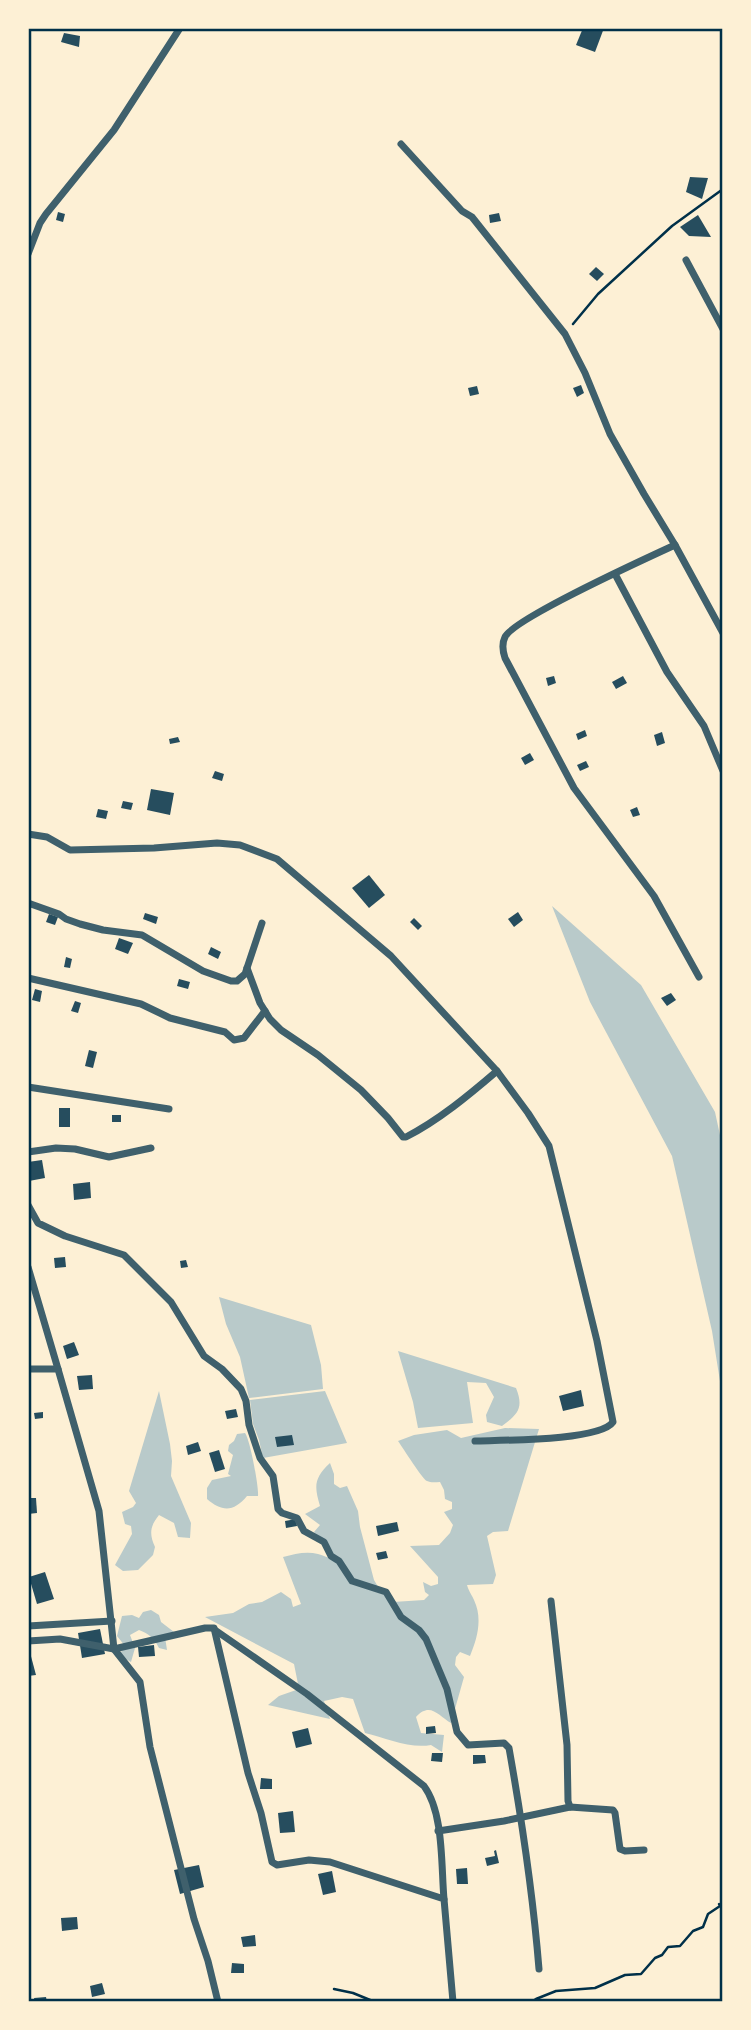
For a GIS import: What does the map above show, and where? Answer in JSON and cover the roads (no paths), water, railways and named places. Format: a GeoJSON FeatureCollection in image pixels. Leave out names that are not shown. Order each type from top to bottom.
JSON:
{"type":"FeatureCollection","features":[{"type":"Feature","properties":{"kind":"street"},"geometry":{"type":"LineString","coordinates":[[28,254],[46,214],[114,130],[180,28]]}},
{"type":"Feature","properties":{"kind":"street"},"geometry":{"type":"LineString","coordinates":[[401,144],[462,211],[472,217],[565,334],[585,373],[610,434],[723,634]]}},
{"type":"Feature","properties":{"kind":"street"},"geometry":{"type":"LineString","coordinates":[[687,260],[723,329]]}},
{"type":"Feature","properties":{"kind":"street"},"geometry":{"type":"LineString","coordinates":[[675,545],[562,600],[512,628],[505,636],[503,651],[574,788],[654,896],[699,977]]}},
{"type":"Feature","properties":{"kind":"street"},"geometry":{"type":"LineString","coordinates":[[615,574],[667,673],[704,726],[723,771]]}},
{"type":"Feature","properties":{"kind":"street"},"geometry":{"type":"LineString","coordinates":[[28,834],[47,837],[70,850],[217,843],[240,845],[274,857],[391,956],[497,1071],[528,1113],[549,1146],[597,1340],[613,1422],[607,1428],[554,1438],[475,1441]]}},
{"type":"Feature","properties":{"kind":"street"},"geometry":{"type":"LineString","coordinates":[[28,903],[80,924],[142,935],[215,977],[237,981],[243,977],[247,968],[262,923]]}},
{"type":"Feature","properties":{"kind":"street"},"geometry":{"type":"LineString","coordinates":[[247,968],[270,1019],[361,1090],[403,1137],[425,1128],[497,1071]]}},
{"type":"Feature","properties":{"kind":"street"},"geometry":{"type":"LineString","coordinates":[[28,978],[141,1004],[170,1018],[225,1032],[234,1040],[240,1041],[265,1011]]}},
{"type":"Feature","properties":{"kind":"street"},"geometry":{"type":"LineString","coordinates":[[28,1087],[169,1110]]}},
{"type":"Feature","properties":{"kind":"street"},"geometry":{"type":"LineString","coordinates":[[28,1152],[56,1148],[75,1149],[110,1157],[151,1148]]}},
{"type":"Feature","properties":{"kind":"street"},"geometry":{"type":"LineString","coordinates":[[28,1205],[38,1223],[65,1236],[124,1255],[171,1302],[204,1356],[222,1369],[241,1389],[260,1458],[273,1476],[278,1509],[297,1518],[304,1531],[324,1542],[331,1556],[339,1561],[352,1581],[386,1592],[401,1617],[419,1630],[426,1639],[447,1689],[457,1732],[462,1740],[468,1745],[504,1743],[509,1748],[536,1926],[539,1969]]}},
{"type":"Feature","properties":{"kind":"street"},"geometry":{"type":"LineString","coordinates":[[28,1267],[99,1511],[114,1649],[140,1682],[150,1747],[218,2002]]}},
{"type":"Feature","properties":{"kind":"street"},"geometry":{"type":"LineString","coordinates":[[28,1369],[58,1369]]}},
{"type":"Feature","properties":{"kind":"street"},"geometry":{"type":"LineString","coordinates":[[551,1601],[567,1745],[570,1807]]}},
{"type":"Feature","properties":{"kind":"street"},"geometry":{"type":"LineString","coordinates":[[28,1626],[112,1621]]}},
{"type":"Feature","properties":{"kind":"street"},"geometry":{"type":"LineString","coordinates":[[28,1640],[60,1639],[114,1649],[212,1628],[307,1694],[424,1786],[434,1803],[443,1858],[453,2002]]}},
{"type":"Feature","properties":{"kind":"street"},"geometry":{"type":"LineString","coordinates":[[215,1630],[272,1862],[277,1865],[309,1860],[330,1862],[444,1899]]}},
{"type":"Feature","properties":{"kind":"street"},"geometry":{"type":"LineString","coordinates":[[438,1831],[570,1807],[612,1810],[615,1813],[620,1849],[644,1850]]}}]}
